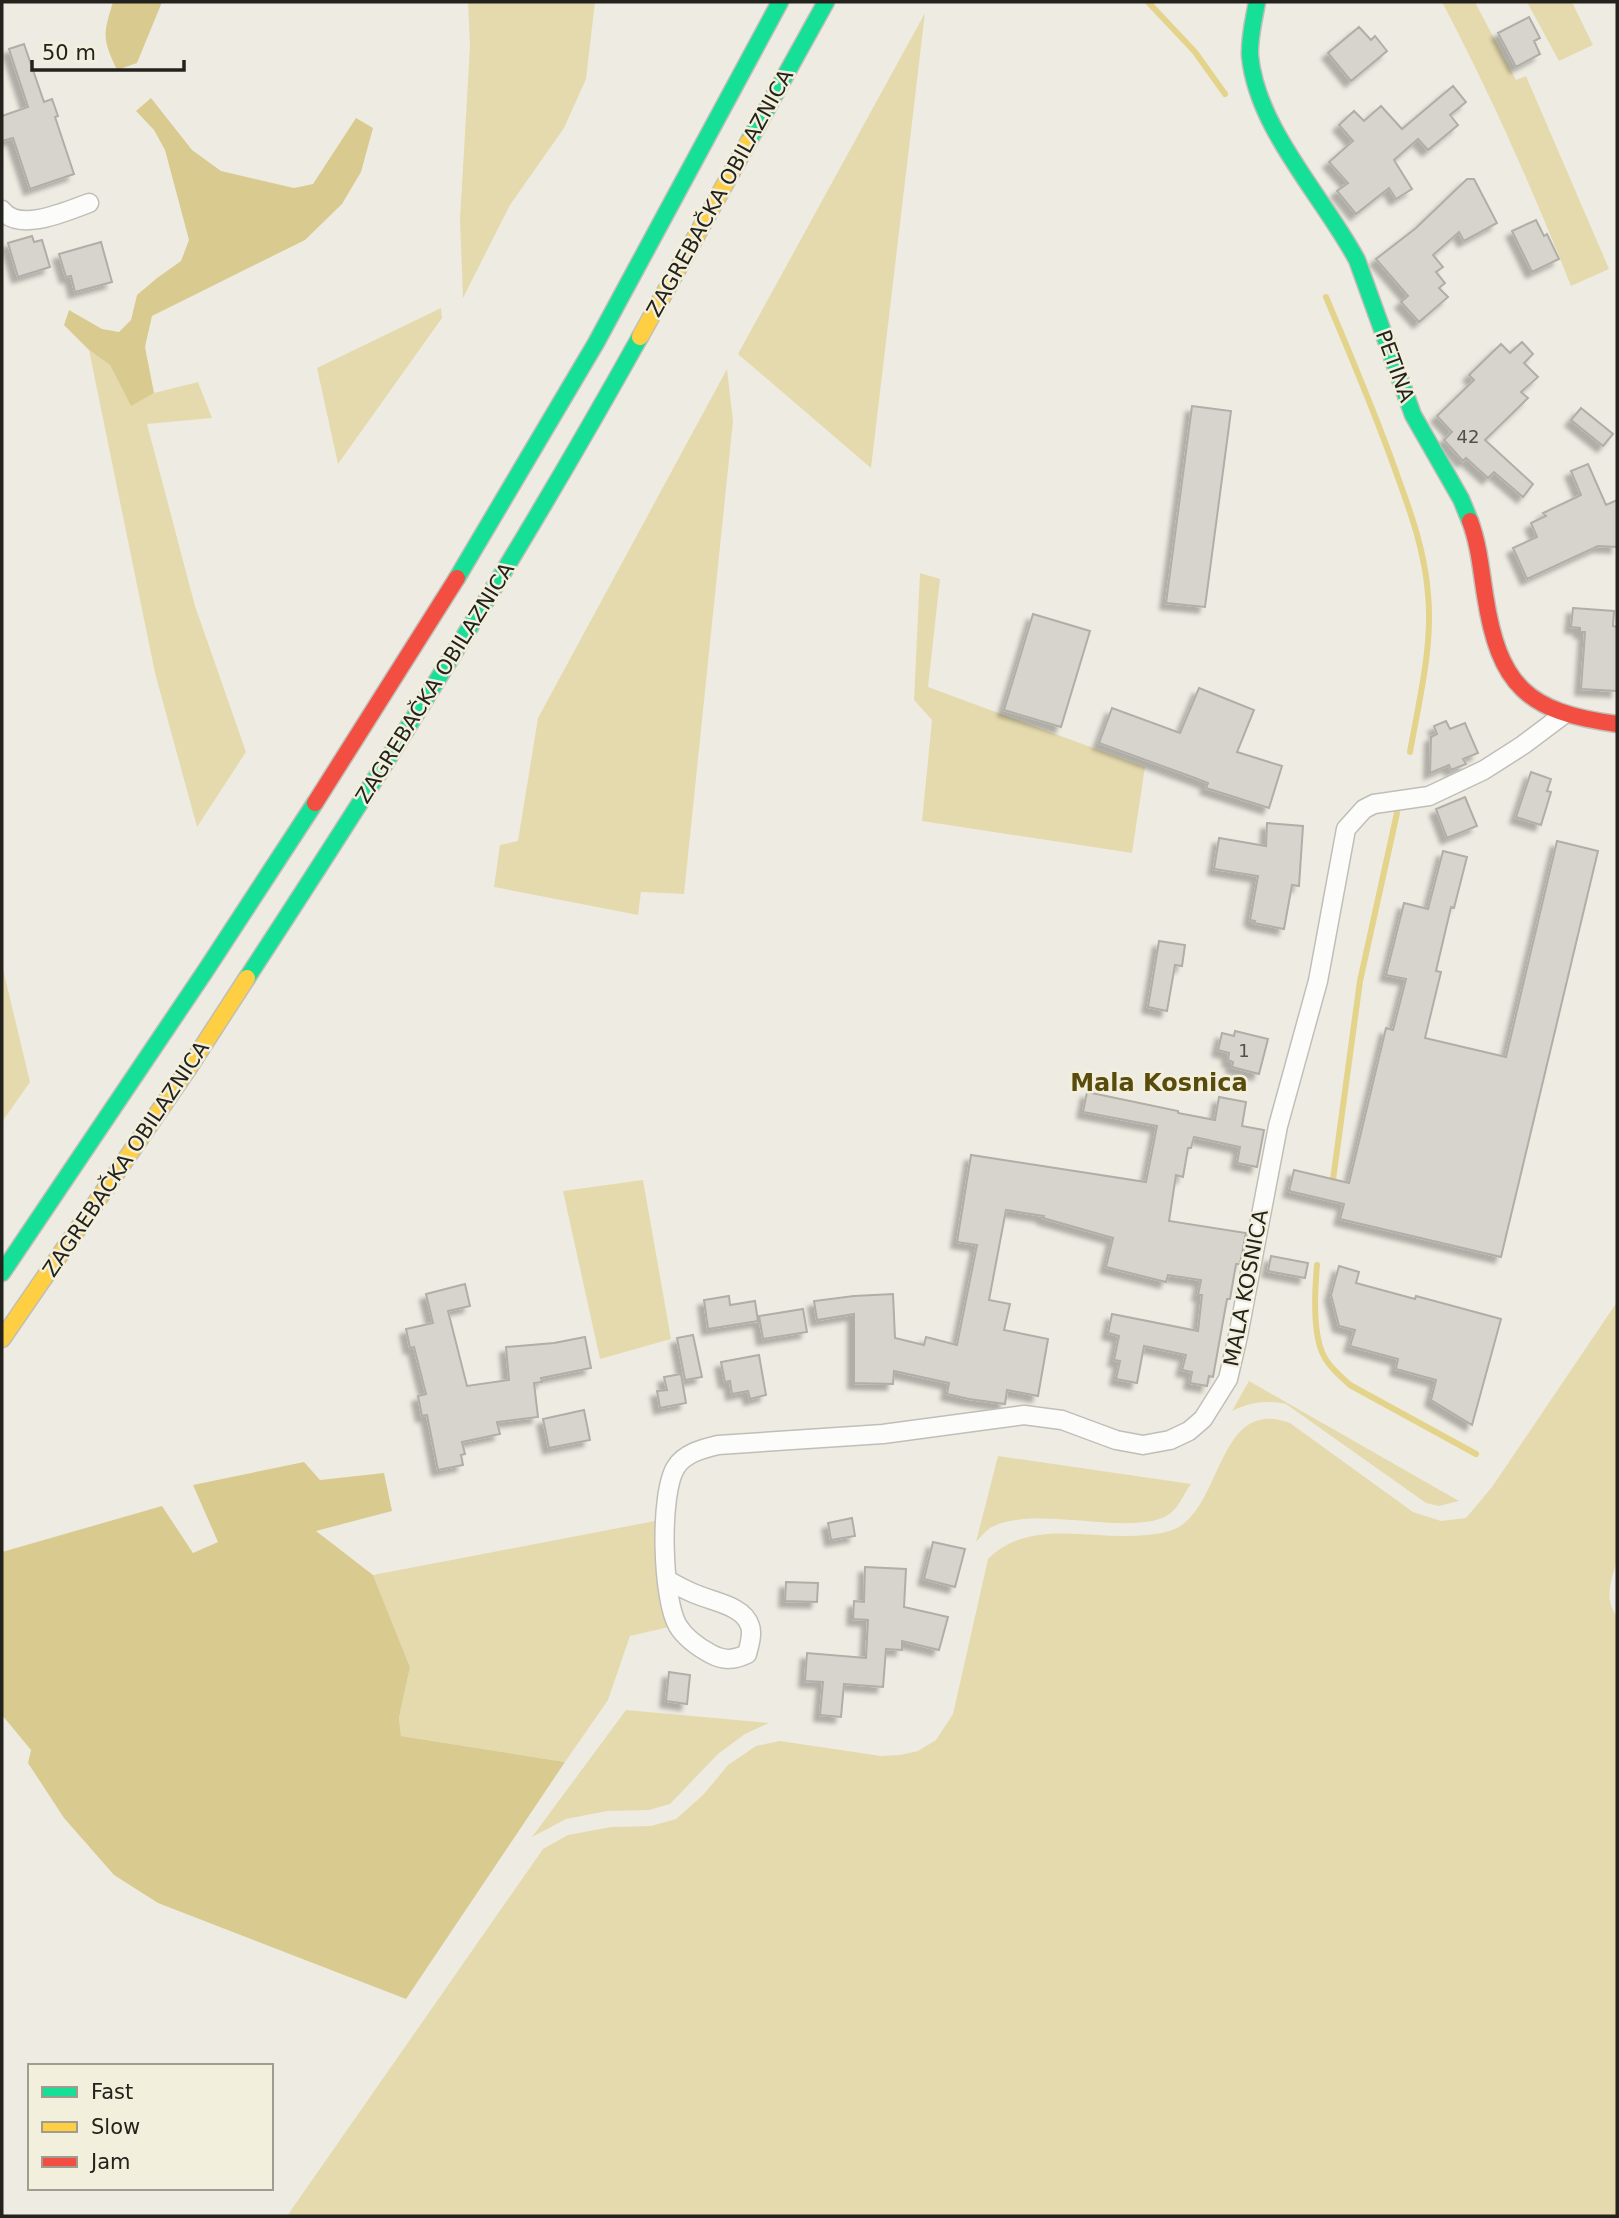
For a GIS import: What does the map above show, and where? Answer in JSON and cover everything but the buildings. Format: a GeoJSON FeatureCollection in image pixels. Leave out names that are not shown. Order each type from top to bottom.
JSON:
{"type":"FeatureCollection","features":[{"type":"Feature","properties":{"kind":"main road","name":"ZAGREBAČKA OBILAZNICA"},"geometry":{"type":"LineString","coordinates":[[2,1273],[155,1048],[346,756],[533,453],[684,183],[780,2]]}},
{"type":"Feature","properties":{"kind":"main road","name":"ZAGREBAČKA OBILAZNICA"},"geometry":{"type":"LineString","coordinates":[[2,1339],[188,1069],[387,763],[564,473],[826,2]]}},
{"type":"Feature","properties":{"kind":"main road","name":"PETINA"},"geometry":{"type":"LineString","coordinates":[[1258,2],[1250,55],[1258,95],[1356,258],[1414,418],[1467,510],[1479,548],[1489,614],[1499,653],[1528,695],[1547,709],[1563,715],[1617,724]]}},
{"type":"Feature","properties":{"kind":"street"},"geometry":{"type":"LineString","coordinates":[[2,210],[14,220],[25,221],[52,216],[89,203]]}},
{"type":"Feature","properties":{"kind":"street","name":"MALA KOSNICA"},"geometry":{"type":"LineString","coordinates":[[667,1580],[743,1615],[751,1627],[747,1654],[734,1660],[717,1657],[695,1646],[678,1626],[670,1604],[667,1580],[664,1523],[667,1493],[675,1468],[699,1449],[718,1445],[883,1434],[1024,1415],[1062,1420],[1116,1440],[1143,1445],[1170,1440],[1189,1431],[1203,1419],[1228,1379],[1278,1126],[1318,981],[1346,829],[1354,819],[1374,804],[1429,796],[1465,779],[1506,756],[1563,715]]}},
{"type":"Feature","properties":{"kind":"shaded area"},"geometry":{"type":"Polygon","coordinates":[[[113,2],[162,2],[137,63],[117,70],[106,36],[113,2]]]}},
{"type":"Feature","properties":{"kind":"shaded area"},"geometry":{"type":"Polygon","coordinates":[[[468,2],[595,2],[586,79],[564,128],[510,205],[463,298],[460,219],[470,46],[468,2]]]}},
{"type":"Feature","properties":{"kind":"shaded area"},"geometry":{"type":"Polygon","coordinates":[[[1442,2],[1475,2],[1516,80],[1526,76],[1609,269],[1571,286],[1510,142],[1442,2]]]}},
{"type":"Feature","properties":{"kind":"shaded area"},"geometry":{"type":"Polygon","coordinates":[[[1527,2],[1572,2],[1593,45],[1559,61],[1527,2]]]}},
{"type":"Feature","properties":{"kind":"shaded area"},"geometry":{"type":"Polygon","coordinates":[[[925,13],[871,468],[738,354],[925,13]]]}},
{"type":"Feature","properties":{"kind":"shaded area"},"geometry":{"type":"Polygon","coordinates":[[[151,98],[192,150],[221,171],[294,188],[313,184],[356,118],[373,128],[361,172],[342,204],[305,240],[152,316],[145,347],[154,393],[131,406],[110,365],[89,350],[64,325],[69,310],[102,329],[119,332],[131,320],[137,295],[181,261],[189,240],[165,150],[154,130],[136,111],[151,98]]]}},
{"type":"Feature","properties":{"kind":"shaded area"},"geometry":{"type":"Polygon","coordinates":[[[441,308],[442,318],[338,464],[317,368],[441,308]]]}},
{"type":"Feature","properties":{"kind":"shaded area"},"geometry":{"type":"Polygon","coordinates":[[[89,350],[110,365],[131,405],[154,393],[198,382],[212,418],[147,424],[195,606],[246,752],[197,827],[155,673],[89,350]]]}},
{"type":"Feature","properties":{"kind":"shaded area"},"geometry":{"type":"Polygon","coordinates":[[[727,369],[733,421],[684,894],[641,892],[638,915],[494,887],[500,845],[518,841],[538,718],[727,369]]]}},
{"type":"Feature","properties":{"kind":"shaded area"},"geometry":{"type":"Polygon","coordinates":[[[920,573],[940,579],[928,687],[1145,767],[1132,853],[922,821],[932,720],[914,700],[920,573]]]}},
{"type":"Feature","properties":{"kind":"shaded area"},"geometry":{"type":"Polygon","coordinates":[[[2,965],[30,1082],[2,1122],[2,965]]]}},
{"type":"Feature","properties":{"kind":"shaded area"},"geometry":{"type":"Polygon","coordinates":[[[643,1180],[671,1339],[600,1359],[563,1191],[643,1180]]]}},
{"type":"Feature","properties":{"kind":"shaded area"},"geometry":{"type":"Polygon","coordinates":[[[1617,1302],[1617,1560],[1611,1582],[1610,1603],[1617,1616],[1617,2216],[287,2216],[543,1849],[568,1835],[611,1827],[651,1826],[676,1819],[704,1794],[728,1765],[756,1746],[780,1741],[881,1756],[918,1751],[936,1740],[953,1714],[988,1559],[1005,1546],[1023,1538],[1063,1534],[1146,1535],[1165,1532],[1182,1525],[1196,1511],[1236,1436],[1250,1424],[1267,1419],[1290,1423],[1413,1512],[1441,1521],[1466,1518],[1492,1487],[1617,1302]]]}},
{"type":"Feature","properties":{"kind":"shaded area"},"geometry":{"type":"Polygon","coordinates":[[[1249,1381],[1459,1501],[1439,1506],[1426,1503],[1286,1404],[1258,1403],[1232,1411],[1249,1381]]]}},
{"type":"Feature","properties":{"kind":"shaded area"},"geometry":{"type":"Polygon","coordinates":[[[998,1456],[1191,1484],[1173,1511],[1158,1519],[1138,1523],[1061,1519],[1011,1521],[990,1528],[976,1542],[998,1456]]]}},
{"type":"Feature","properties":{"kind":"shaded area"},"geometry":{"type":"Polygon","coordinates":[[[304,1462],[320,1480],[384,1473],[392,1511],[316,1531],[373,1575],[410,1667],[399,1718],[401,1736],[565,1762],[406,1999],[158,1903],[114,1875],[64,1818],[28,1763],[31,1750],[2,1715],[2,1552],[162,1506],[193,1553],[218,1542],[193,1485],[304,1462]]]}},
{"type":"Feature","properties":{"kind":"shaded area"},"geometry":{"type":"Polygon","coordinates":[[[655,1521],[658,1574],[669,1627],[630,1636],[608,1700],[565,1762],[401,1736],[399,1718],[410,1667],[373,1575],[655,1521]]]}},
{"type":"Feature","properties":{"kind":"shaded area"},"geometry":{"type":"Polygon","coordinates":[[[626,1710],[769,1723],[745,1734],[718,1754],[670,1804],[649,1810],[607,1811],[566,1819],[532,1837],[626,1710]]]}},
{"type":"Feature","properties":{"kind":"waterway"},"geometry":{"type":"LineString","coordinates":[[1148,2],[1195,52],[1225,94]]}},
{"type":"Feature","properties":{"kind":"waterway"},"geometry":{"type":"LineString","coordinates":[[1326,297],[1389,453],[1424,563],[1429,633],[1410,752]]}},
{"type":"Feature","properties":{"kind":"waterway"},"geometry":{"type":"LineString","coordinates":[[1332,1187],[1360,981],[1397,813]]}},
{"type":"Feature","properties":{"kind":"waterway"},"geometry":{"type":"LineString","coordinates":[[1317,1265],[1317,1333],[1322,1352],[1330,1366],[1350,1385],[1476,1454]]}},
{"type":"Feature","properties":{"kind":"traffic: fast"},"geometry":{"type":"LineString","coordinates":[[457,578],[596,343],[780,2]]}},
{"type":"Feature","properties":{"kind":"traffic: fast"},"geometry":{"type":"LineString","coordinates":[[749,141],[826,2]]}},
{"type":"Feature","properties":{"kind":"traffic: fast"},"geometry":{"type":"LineString","coordinates":[[1257,2],[1250,56],[1255,83],[1265,110],[1293,161],[1357,260],[1413,415],[1461,499],[1470,521]]}},
{"type":"Feature","properties":{"kind":"traffic: fast"},"geometry":{"type":"LineString","coordinates":[[247,978],[449,661],[640,337]]}},
{"type":"Feature","properties":{"kind":"traffic: fast"},"geometry":{"type":"LineString","coordinates":[[2,1273],[315,803]]}},
{"type":"Feature","properties":{"kind":"traffic: slow"},"geometry":{"type":"LineString","coordinates":[[640,337],[749,141]]}},
{"type":"Feature","properties":{"kind":"traffic: slow"},"geometry":{"type":"LineString","coordinates":[[2,1339],[188,1069],[247,978]]}},
{"type":"Feature","properties":{"kind":"traffic: jam"},"geometry":{"type":"LineString","coordinates":[[1470,521],[1478,548],[1491,626],[1509,673],[1522,689],[1539,702],[1560,712],[1617,724]]}},
{"type":"Feature","properties":{"kind":"traffic: jam"},"geometry":{"type":"LineString","coordinates":[[315,803],[457,578]]}},
{"type":"Feature","properties":{"kind":"district","name":"Mala Kosnica"},"geometry":{"type":"Point","coordinates":[1159,1083]}}]}
